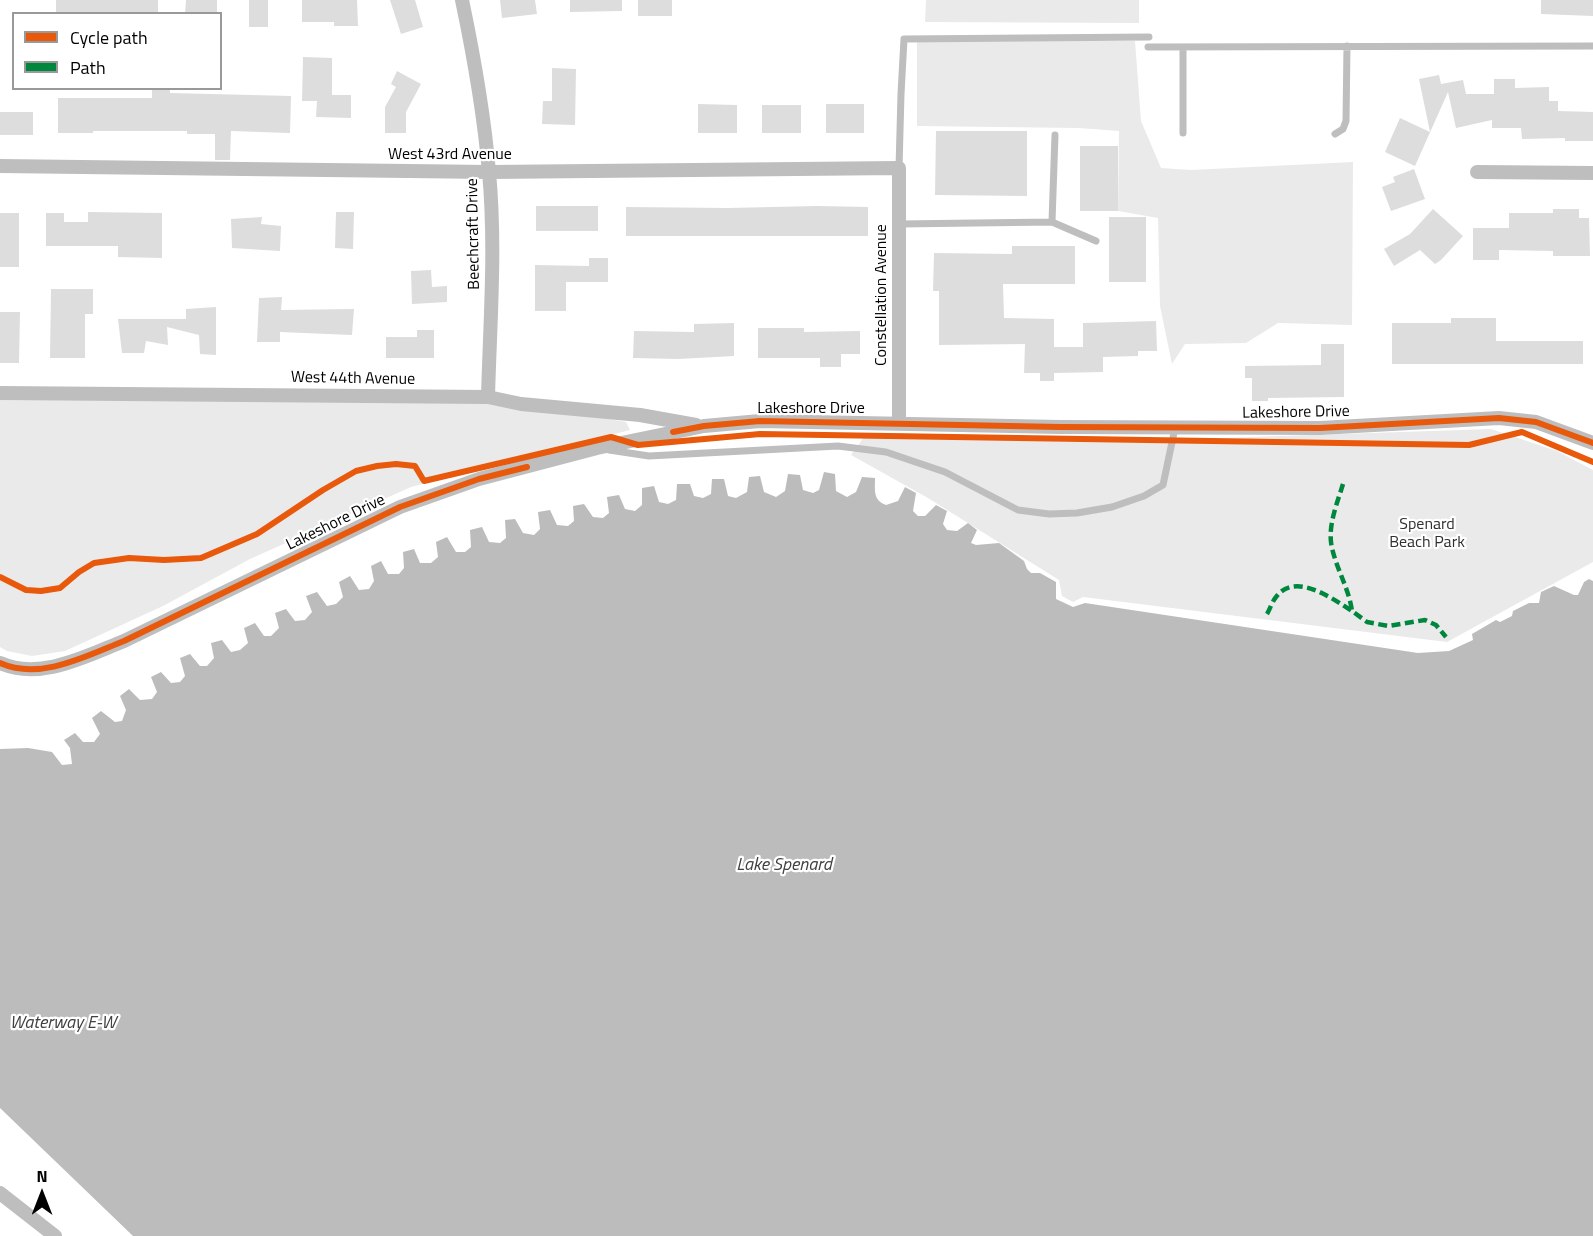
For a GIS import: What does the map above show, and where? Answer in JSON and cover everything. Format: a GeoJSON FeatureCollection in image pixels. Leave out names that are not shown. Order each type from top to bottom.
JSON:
{"type":"FeatureCollection","features":[{"type":"Feature","properties":{"kind":"street","name":"Beechcraft Drive"},"geometry":{"type":"LineString","coordinates":[[462,0],[473,54],[489,172],[492,260],[488,397]]}},
{"type":"Feature","properties":{"kind":"street","name":"West 43rd Avenue"},"geometry":{"type":"LineString","coordinates":[[0,166],[489,172],[899,168]]}},
{"type":"Feature","properties":{"kind":"street","name":"Constellation Avenue"},"geometry":{"type":"LineString","coordinates":[[899,168],[899,423]]}},
{"type":"Feature","properties":{"kind":"street"},"geometry":{"type":"LineString","coordinates":[[1477,172],[1593,173]]}},
{"type":"Feature","properties":{"kind":"street","name":"West 44th Avenue"},"geometry":{"type":"LineString","coordinates":[[0,393],[488,397],[521,404],[640,415],[704,426]]}},
{"type":"Feature","properties":{"kind":"street","name":"Lakeshore Drive"},"geometry":{"type":"LineString","coordinates":[[0,663],[11,668],[39,669],[78,660],[124,641],[400,507],[479,479],[597,448],[704,426],[760,421],[1060,428],[1320,428],[1498,418],[1536,422],[1593,443]]}},
{"type":"Feature","properties":{"kind":"street"},"geometry":{"type":"LineString","coordinates":[[0,1193],[55,1236]]}},
{"type":"Feature","properties":{"kind":"lane"},"geometry":{"type":"LineString","coordinates":[[899,168],[904,39],[1149,37]]}},
{"type":"Feature","properties":{"kind":"lane"},"geometry":{"type":"LineString","coordinates":[[1148,46],[1593,46]]}},
{"type":"Feature","properties":{"kind":"lane"},"geometry":{"type":"LineString","coordinates":[[1183,46],[1183,133]]}},
{"type":"Feature","properties":{"kind":"lane"},"geometry":{"type":"LineString","coordinates":[[1335,134],[1343,129],[1346,121],[1347,46]]}},
{"type":"Feature","properties":{"kind":"lane"},"geometry":{"type":"LineString","coordinates":[[1052,222],[1055,135]]}},
{"type":"Feature","properties":{"kind":"lane"},"geometry":{"type":"LineString","coordinates":[[899,224],[1052,222],[1096,241]]}},
{"type":"Feature","properties":{"kind":"lane"},"geometry":{"type":"LineString","coordinates":[[597,448],[649,456],[838,446],[886,452],[945,472],[1018,510],[1049,514],[1077,513],[1112,507],[1144,496],[1163,485],[1175,428]]}},
{"type":"Feature","properties":{"kind":"green space"},"geometry":{"type":"Polygon","coordinates":[[[926,0],[1139,0],[1139,23],[925,22],[926,0]]]}},
{"type":"Feature","properties":{"kind":"green space"},"geometry":{"type":"Polygon","coordinates":[[[917,39],[1135,41],[1141,121],[1161,168],[1191,170],[1353,162],[1352,325],[1278,323],[1246,343],[1185,344],[1172,364],[1160,306],[1158,218],[1118,211],[1119,131],[1079,128],[917,126],[917,39]]]}},
{"type":"Feature","properties":{"kind":"green space"},"geometry":{"type":"Polygon","coordinates":[[[0,393],[488,397],[626,422],[630,430],[411,487],[250,559],[163,606],[65,651],[32,656],[7,651],[0,647],[0,393]]]}},
{"type":"Feature","properties":{"kind":"green space","name":"Spenard Beach Park"},"geometry":{"type":"Polygon","coordinates":[[[1491,429],[1557,451],[1593,470],[1593,562],[1447,642],[1083,597],[1073,602],[1062,596],[1059,580],[928,498],[851,455],[867,433],[1192,439],[1491,429]]]}},
{"type":"Feature","properties":{"kind":"water","name":"Lake Spenard"},"geometry":{"type":"Polygon","coordinates":[[[824,472],[835,474],[836,491],[847,497],[856,492],[862,477],[875,478],[877,498],[886,505],[898,501],[905,487],[916,493],[913,511],[918,516],[925,516],[936,505],[947,511],[943,524],[947,530],[957,531],[968,523],[977,530],[971,543],[976,545],[999,543],[1024,561],[1031,573],[1040,573],[1056,582],[1056,599],[1073,607],[1085,603],[1418,653],[1449,651],[1473,640],[1472,634],[1496,620],[1500,622],[1512,616],[1513,611],[1529,603],[1539,603],[1541,592],[1554,586],[1578,595],[1584,582],[1589,579],[1593,581],[1593,1236],[133,1236],[0,1108],[0,749],[28,748],[52,752],[62,765],[72,764],[70,748],[64,740],[75,733],[83,742],[94,742],[100,734],[92,718],[101,711],[115,722],[122,721],[126,710],[120,696],[129,689],[140,700],[152,699],[157,692],[151,677],[161,672],[171,683],[180,682],[185,676],[180,658],[190,654],[200,666],[207,666],[214,658],[211,643],[222,640],[231,652],[240,650],[248,643],[244,628],[255,623],[264,636],[271,636],[279,628],[275,613],[286,609],[295,621],[305,620],[312,612],[306,596],[317,592],[327,606],[336,604],[343,597],[339,582],[350,576],[359,590],[369,589],[374,581],[371,566],[381,561],[388,574],[399,574],[404,568],[403,552],[414,549],[420,563],[431,563],[438,557],[436,542],[447,537],[456,552],[465,552],[471,547],[470,530],[482,527],[489,542],[500,543],[506,538],[505,520],[515,519],[523,533],[534,535],[540,529],[538,512],[550,510],[557,525],[568,526],[574,521],[573,506],[584,504],[593,517],[603,518],[609,513],[607,497],[619,495],[625,509],[635,511],[642,505],[642,488],[654,486],[659,502],[668,504],[676,500],[677,484],[690,484],[694,496],[703,498],[711,494],[712,479],[724,479],[728,496],[736,498],[747,492],[749,477],[760,476],[764,492],[776,497],[785,491],[788,474],[800,475],[803,490],[813,493],[819,490],[824,472]]]}},
{"type":"Feature","properties":{"kind":"building"},"geometry":{"type":"Polygon","coordinates":[[[56,0],[158,0],[158,12],[56,12],[56,0]]]}},
{"type":"Feature","properties":{"kind":"building"},"geometry":{"type":"Polygon","coordinates":[[[186,0],[217,0],[217,12],[185,12],[186,0]]]}},
{"type":"Feature","properties":{"kind":"building"},"geometry":{"type":"Polygon","coordinates":[[[249,0],[268,0],[268,27],[249,27],[249,0]]]}},
{"type":"Feature","properties":{"kind":"building"},"geometry":{"type":"Polygon","coordinates":[[[302,0],[357,0],[358,26],[334,26],[334,22],[302,22],[302,0]]]}},
{"type":"Feature","properties":{"kind":"building"},"geometry":{"type":"Polygon","coordinates":[[[390,0],[415,0],[423,27],[401,34],[390,0]]]}},
{"type":"Feature","properties":{"kind":"building"},"geometry":{"type":"Polygon","coordinates":[[[500,0],[535,0],[537,14],[502,18],[500,0]]]}},
{"type":"Feature","properties":{"kind":"building"},"geometry":{"type":"Polygon","coordinates":[[[570,0],[622,0],[622,11],[570,12],[570,0]]]}},
{"type":"Feature","properties":{"kind":"building"},"geometry":{"type":"Polygon","coordinates":[[[638,0],[672,0],[672,16],[638,16],[638,0]]]}},
{"type":"Feature","properties":{"kind":"building"},"geometry":{"type":"Polygon","coordinates":[[[1541,0],[1593,0],[1593,16],[1541,14],[1541,0]]]}},
{"type":"Feature","properties":{"kind":"building"},"geometry":{"type":"Polygon","coordinates":[[[303,57],[332,58],[332,95],[351,95],[351,118],[316,117],[317,101],[302,101],[303,57]]]}},
{"type":"Feature","properties":{"kind":"building"},"geometry":{"type":"Polygon","coordinates":[[[552,68],[576,69],[575,125],[542,124],[543,101],[552,101],[552,68]]]}},
{"type":"Feature","properties":{"kind":"building"},"geometry":{"type":"Polygon","coordinates":[[[397,71],[421,84],[406,112],[406,133],[385,133],[385,107],[396,87],[391,84],[397,71]]]}},
{"type":"Feature","properties":{"kind":"building"},"geometry":{"type":"Polygon","coordinates":[[[1439,75],[1441,84],[1463,80],[1466,94],[1494,94],[1494,79],[1515,79],[1515,88],[1549,87],[1549,101],[1558,101],[1558,111],[1593,112],[1593,141],[1565,141],[1565,138],[1522,139],[1521,128],[1492,128],[1492,120],[1456,128],[1448,92],[1415,166],[1385,152],[1400,118],[1430,132],[1419,79],[1439,75]]]}},
{"type":"Feature","properties":{"kind":"building"},"geometry":{"type":"Polygon","coordinates":[[[152,90],[170,90],[170,93],[291,96],[290,133],[231,131],[230,160],[215,160],[215,134],[187,134],[187,131],[58,133],[58,98],[152,98],[152,90]]]}},
{"type":"Feature","properties":{"kind":"building"},"geometry":{"type":"Polygon","coordinates":[[[698,104],[737,105],[737,133],[698,133],[698,104]]]}},
{"type":"Feature","properties":{"kind":"building"},"geometry":{"type":"Polygon","coordinates":[[[826,104],[864,104],[864,133],[826,133],[826,104]]]}},
{"type":"Feature","properties":{"kind":"building"},"geometry":{"type":"Polygon","coordinates":[[[762,105],[801,105],[801,133],[762,133],[762,105]]]}},
{"type":"Feature","properties":{"kind":"building"},"geometry":{"type":"Polygon","coordinates":[[[0,112],[33,112],[33,135],[0,135],[0,112]]]}},
{"type":"Feature","properties":{"kind":"building"},"geometry":{"type":"Polygon","coordinates":[[[936,131],[1027,131],[1027,196],[935,195],[936,131]]]}},
{"type":"Feature","properties":{"kind":"building"},"geometry":{"type":"Polygon","coordinates":[[[1080,146],[1118,146],[1118,211],[1080,211],[1080,146]]]}},
{"type":"Feature","properties":{"kind":"building"},"geometry":{"type":"Polygon","coordinates":[[[1414,169],[1425,199],[1391,211],[1382,187],[1395,182],[1393,177],[1414,169]]]}},
{"type":"Feature","properties":{"kind":"building"},"geometry":{"type":"Polygon","coordinates":[[[536,206],[598,206],[598,231],[536,231],[536,206]]]}},
{"type":"Feature","properties":{"kind":"building"},"geometry":{"type":"Polygon","coordinates":[[[626,207],[868,207],[868,236],[626,236],[626,207]]]}},
{"type":"Feature","properties":{"kind":"building"},"geometry":{"type":"Polygon","coordinates":[[[1433,209],[1463,236],[1435,264],[1420,250],[1394,266],[1384,249],[1410,234],[1433,209]]]}},
{"type":"Feature","properties":{"kind":"building"},"geometry":{"type":"Polygon","coordinates":[[[1553,209],[1579,209],[1579,218],[1589,218],[1590,256],[1553,256],[1553,251],[1499,250],[1499,260],[1473,260],[1473,228],[1509,228],[1509,213],[1553,213],[1553,209]]]}},
{"type":"Feature","properties":{"kind":"building"},"geometry":{"type":"Polygon","coordinates":[[[88,212],[162,213],[162,258],[118,257],[118,246],[46,246],[46,213],[64,213],[64,222],[88,222],[88,212]]]}},
{"type":"Feature","properties":{"kind":"building"},"geometry":{"type":"Polygon","coordinates":[[[336,212],[354,212],[353,249],[335,248],[336,212]]]}},
{"type":"Feature","properties":{"kind":"building"},"geometry":{"type":"Polygon","coordinates":[[[0,213],[19,213],[19,267],[0,267],[0,213]]]}},
{"type":"Feature","properties":{"kind":"building"},"geometry":{"type":"Polygon","coordinates":[[[262,217],[261,224],[281,226],[280,251],[232,248],[231,219],[262,217]]]}},
{"type":"Feature","properties":{"kind":"building"},"geometry":{"type":"Polygon","coordinates":[[[1109,217],[1146,217],[1146,282],[1109,282],[1109,217]]]}},
{"type":"Feature","properties":{"kind":"building"},"geometry":{"type":"Polygon","coordinates":[[[1012,246],[1075,246],[1075,284],[1003,284],[1004,318],[1054,319],[1054,347],[1083,347],[1083,323],[1156,321],[1157,351],[1138,351],[1138,356],[1103,357],[1103,372],[1054,373],[1054,381],[1040,381],[1040,373],[1024,373],[1025,344],[939,345],[939,291],[933,291],[934,253],[1012,254],[1012,246]]]}},
{"type":"Feature","properties":{"kind":"building"},"geometry":{"type":"Polygon","coordinates":[[[589,258],[608,258],[608,282],[566,282],[566,311],[535,311],[535,265],[589,266],[589,258]]]}},
{"type":"Feature","properties":{"kind":"building"},"geometry":{"type":"Polygon","coordinates":[[[431,270],[432,287],[447,286],[447,302],[412,304],[411,271],[431,270]]]}},
{"type":"Feature","properties":{"kind":"building"},"geometry":{"type":"Polygon","coordinates":[[[51,289],[93,289],[93,314],[85,314],[85,358],[50,358],[51,289]]]}},
{"type":"Feature","properties":{"kind":"building"},"geometry":{"type":"Polygon","coordinates":[[[282,297],[281,310],[354,309],[352,335],[280,332],[280,342],[257,342],[259,298],[282,297]]]}},
{"type":"Feature","properties":{"kind":"building"},"geometry":{"type":"Polygon","coordinates":[[[216,307],[216,355],[200,354],[199,335],[167,327],[168,345],[146,341],[144,353],[122,353],[118,319],[186,319],[186,309],[216,307]]]}},
{"type":"Feature","properties":{"kind":"building"},"geometry":{"type":"Polygon","coordinates":[[[0,312],[20,312],[19,363],[0,363],[0,312]]]}},
{"type":"Feature","properties":{"kind":"building"},"geometry":{"type":"Polygon","coordinates":[[[1451,318],[1496,318],[1496,341],[1583,341],[1583,364],[1392,364],[1392,323],[1451,323],[1451,318]]]}},
{"type":"Feature","properties":{"kind":"building"},"geometry":{"type":"Polygon","coordinates":[[[734,323],[734,356],[678,359],[633,358],[634,331],[694,332],[694,324],[734,323]]]}},
{"type":"Feature","properties":{"kind":"building"},"geometry":{"type":"Polygon","coordinates":[[[758,328],[804,328],[804,332],[860,331],[860,354],[841,354],[841,367],[820,367],[820,358],[758,358],[758,328]]]}},
{"type":"Feature","properties":{"kind":"building"},"geometry":{"type":"Polygon","coordinates":[[[417,330],[434,330],[434,358],[386,358],[386,337],[417,337],[417,330]]]}},
{"type":"Feature","properties":{"kind":"building"},"geometry":{"type":"Polygon","coordinates":[[[1321,344],[1344,344],[1344,397],[1268,398],[1268,401],[1252,401],[1252,378],[1245,378],[1245,366],[1321,365],[1321,344]]]}},
{"type":"Feature","properties":{"kind":"marked path"},"geometry":{"type":"LineString","coordinates":[[1343,484],[1333,516],[1331,540],[1352,611],[1367,622],[1388,626],[1425,620],[1436,625],[1446,637]]}},
{"type":"Feature","properties":{"kind":"marked path"},"geometry":{"type":"LineString","coordinates":[[1267,614],[1276,597],[1284,590],[1293,587],[1303,587],[1325,594],[1352,611]]}},
{"type":"Feature","properties":{"kind":"cycle path"},"geometry":{"type":"LineString","coordinates":[[673,432],[704,426],[760,421],[1060,427],[1320,428],[1499,418],[1536,422],[1593,443]]}},
{"type":"Feature","properties":{"kind":"cycle path"},"geometry":{"type":"LineString","coordinates":[[0,577],[26,590],[41,591],[60,588],[94,563],[129,558],[164,560],[201,558],[257,534],[356,471],[396,464],[415,466],[424,481],[611,437],[638,445],[760,434],[1469,445],[1522,432],[1593,462]]}},
{"type":"Feature","properties":{"kind":"cycle path"},"geometry":{"type":"LineString","coordinates":[[0,663],[15,668],[31,669],[47,668],[79,659],[124,641],[400,507],[479,479],[527,467]]}},
{"type":"Feature","properties":{"kind":"water label","name":"Waterway E-W"},"geometry":{"type":"Point","coordinates":[63,1024]}}]}
